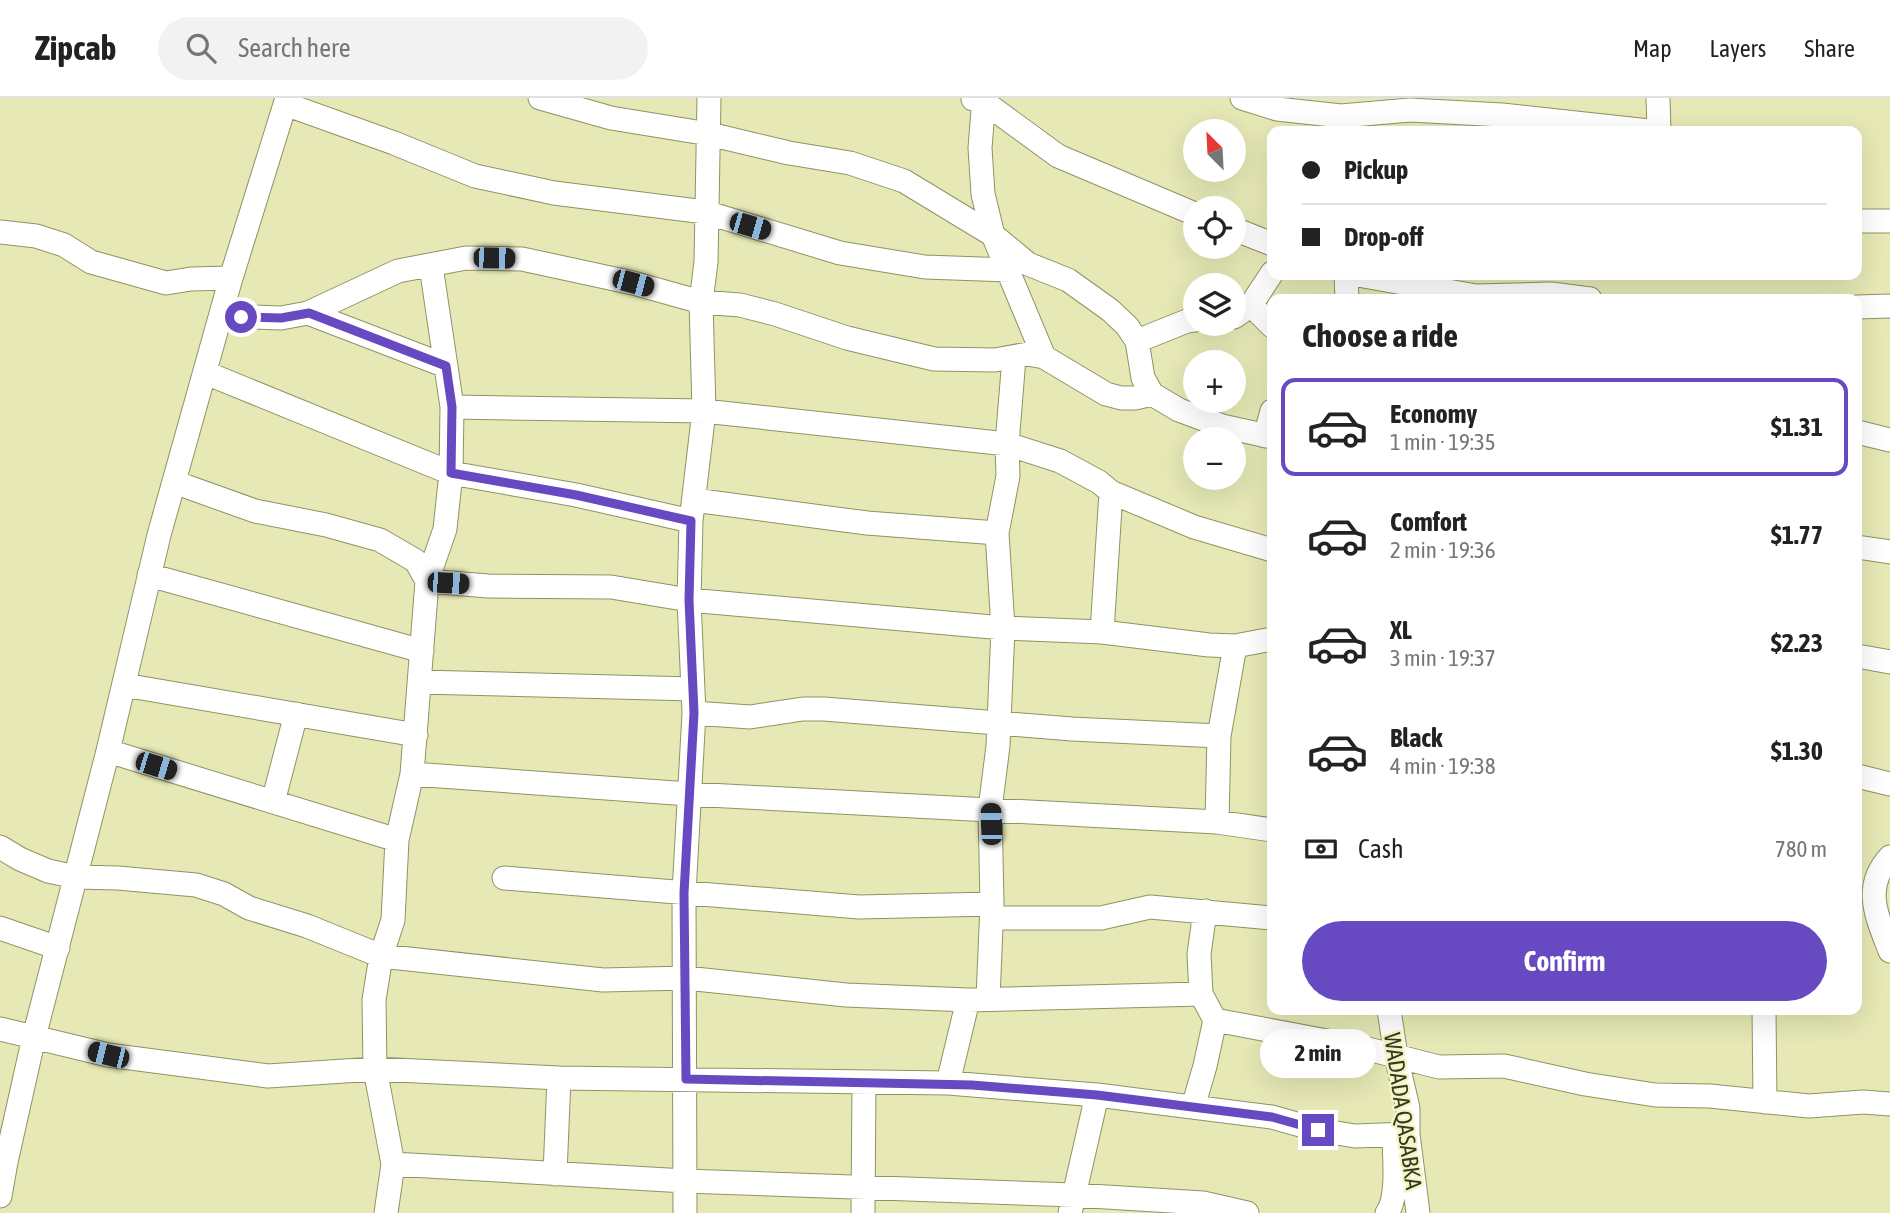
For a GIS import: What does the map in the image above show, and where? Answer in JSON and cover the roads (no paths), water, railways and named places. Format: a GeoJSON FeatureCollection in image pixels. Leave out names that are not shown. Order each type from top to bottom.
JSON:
{"type":"FeatureCollection","features":[{"type":"Feature","properties":{"kind":"street"},"geometry":{"type":"LineString","coordinates":[[540,98],[611,118],[709,134],[789,153],[850,163],[904,181],[993,235],[1028,264],[1068,280],[1110,310],[1137,341],[1143,378],[1152,394],[1179,410],[1222,426],[1267,436]]}},
{"type":"Feature","properties":{"kind":"street"},"geometry":{"type":"LineString","coordinates":[[685,1213],[684,893],[694,713],[689,600],[693,511],[704,411],[701,302],[706,262],[709,98]]}},
{"type":"Feature","properties":{"kind":"street"},"geometry":{"type":"LineString","coordinates":[[1242,98],[1277,109],[1341,115],[1410,110],[1502,115],[1603,126]]}},
{"type":"Feature","properties":{"kind":"street"},"geometry":{"type":"LineString","coordinates":[[1658,98],[1659,126]]}},
{"type":"Feature","properties":{"kind":"street"},"geometry":{"type":"LineString","coordinates":[[979,99],[1058,156],[1183,209]]}},
{"type":"Feature","properties":{"kind":"street"},"geometry":{"type":"LineString","coordinates":[[979,99],[982,194],[993,235],[1044,357]]}},
{"type":"Feature","properties":{"kind":"street"},"geometry":{"type":"LineString","coordinates":[[0,1196],[3,1162],[108,751],[149,575],[220,316],[286,101],[475,176],[554,193],[705,212],[841,253],[925,267],[1009,270]]}},
{"type":"Feature","properties":{"kind":"street"},"geometry":{"type":"LineString","coordinates":[[1862,221],[1890,221]]}},
{"type":"Feature","properties":{"kind":"street"},"geometry":{"type":"LineString","coordinates":[[0,232],[36,236],[64,245],[91,262],[166,283],[231,278]]}},
{"type":"Feature","properties":{"kind":"street"},"geometry":{"type":"LineString","coordinates":[[1246,234],[1267,242]]}},
{"type":"Feature","properties":{"kind":"street"},"geometry":{"type":"LineString","coordinates":[[220,316],[281,318],[309,313],[398,271],[466,258],[522,259],[633,283],[701,302],[740,305],[847,338],[934,359],[961,361],[1014,358],[1028,354],[1044,357],[1106,394],[1135,398],[1152,394]]}},
{"type":"Feature","properties":{"kind":"street"},"geometry":{"type":"LineString","coordinates":[[386,1213],[393,1164],[374,1069],[374,1000],[381,957],[393,920],[397,840],[412,774],[427,582],[445,529],[451,473],[452,407],[430,266]]}},
{"type":"Feature","properties":{"kind":"street"},"geometry":{"type":"LineString","coordinates":[[1246,306],[1267,279]]}},
{"type":"Feature","properties":{"kind":"street"},"geometry":{"type":"LineString","coordinates":[[1376,280],[1422,293]]}},
{"type":"Feature","properties":{"kind":"street"},"geometry":{"type":"LineString","coordinates":[[1862,307],[1890,306]]}},
{"type":"Feature","properties":{"kind":"street"},"geometry":{"type":"LineString","coordinates":[[309,313],[446,366]]}},
{"type":"Feature","properties":{"kind":"street"},"geometry":{"type":"LineString","coordinates":[[1246,313],[1267,324]]}},
{"type":"Feature","properties":{"kind":"street"},"geometry":{"type":"LineString","coordinates":[[1137,341],[1183,323]]}},
{"type":"Feature","properties":{"kind":"street"},"geometry":{"type":"LineString","coordinates":[[948,1083],[978,999],[992,911],[990,809],[999,722],[1003,628],[997,533],[1008,475],[1007,444],[1014,358]]}},
{"type":"Feature","properties":{"kind":"street"},"geometry":{"type":"LineString","coordinates":[[206,373],[451,473],[576,495],[693,511],[997,533]]}},
{"type":"Feature","properties":{"kind":"street"},"geometry":{"type":"LineString","coordinates":[[452,407],[704,411],[1007,444],[1060,461],[1099,482],[1111,492],[1194,527],[1267,549]]}},
{"type":"Feature","properties":{"kind":"street"},"geometry":{"type":"LineString","coordinates":[[1862,433],[1890,440]]}},
{"type":"Feature","properties":{"kind":"street"},"geometry":{"type":"LineString","coordinates":[[174,482],[255,511],[326,525],[380,540],[416,561],[427,582]]}},
{"type":"Feature","properties":{"kind":"street"},"geometry":{"type":"LineString","coordinates":[[1102,632],[1111,492]]}},
{"type":"Feature","properties":{"kind":"street"},"geometry":{"type":"LineString","coordinates":[[1862,548],[1890,552]]}},
{"type":"Feature","properties":{"kind":"street"},"geometry":{"type":"LineString","coordinates":[[149,575],[422,651]]}},
{"type":"Feature","properties":{"kind":"street"},"geometry":{"type":"LineString","coordinates":[[427,582],[488,586],[611,587],[689,600],[1003,628],[1102,632],[1209,645],[1235,646],[1267,640]]}},
{"type":"Feature","properties":{"kind":"street"},"geometry":{"type":"LineString","coordinates":[[1217,822],[1219,736],[1235,646]]}},
{"type":"Feature","properties":{"kind":"street"},"geometry":{"type":"LineString","coordinates":[[1862,657],[1890,662]]}},
{"type":"Feature","properties":{"kind":"street"},"geometry":{"type":"LineString","coordinates":[[420,682],[693,689]]}},
{"type":"Feature","properties":{"kind":"street"},"geometry":{"type":"LineString","coordinates":[[124,685],[416,735]]}},
{"type":"Feature","properties":{"kind":"street"},"geometry":{"type":"LineString","coordinates":[[694,713],[750,717],[803,709],[824,709],[1114,732],[1219,736]]}},
{"type":"Feature","properties":{"kind":"street"},"geometry":{"type":"LineString","coordinates":[[273,802],[296,715]]}},
{"type":"Feature","properties":{"kind":"street"},"geometry":{"type":"LineString","coordinates":[[108,751],[397,840]]}},
{"type":"Feature","properties":{"kind":"street"},"geometry":{"type":"LineString","coordinates":[[412,774],[690,794],[1217,822],[1267,829]]}},
{"type":"Feature","properties":{"kind":"street"},"geometry":{"type":"LineString","coordinates":[[1862,777],[1890,784]]}},
{"type":"Feature","properties":{"kind":"street"},"geometry":{"type":"LineString","coordinates":[[0,847],[48,872],[76,877],[196,885],[224,894],[248,908],[307,926],[381,957],[603,980],[686,978],[846,995],[978,999],[1201,994]]}},
{"type":"Feature","properties":{"kind":"street"},"geometry":{"type":"LineString","coordinates":[[1890,857],[1880,867],[1872,892],[1877,917],[1890,951]]}},
{"type":"Feature","properties":{"kind":"street"},"geometry":{"type":"LineString","coordinates":[[504,878],[859,908],[992,911],[1101,918],[1150,907],[1267,917]]}},
{"type":"Feature","properties":{"kind":"street"},"geometry":{"type":"LineString","coordinates":[[1193,1107],[1214,1020],[1201,994],[1199,954],[1205,911]]}},
{"type":"Feature","properties":{"kind":"street"},"geometry":{"type":"LineString","coordinates":[[0,928],[58,948]]}},
{"type":"Feature","properties":{"kind":"street","name":"WADADA QASABKA"},"geometry":{"type":"LineString","coordinates":[[1390,1015],[1408,1108],[1401,1135],[1418,1213]]}},
{"type":"Feature","properties":{"kind":"street"},"geometry":{"type":"LineString","coordinates":[[1763,1015],[1765,1102]]}},
{"type":"Feature","properties":{"kind":"street"},"geometry":{"type":"LineString","coordinates":[[1214,1020],[1439,1066],[1504,1066],[1585,1084],[1655,1095],[1710,1096],[1809,1106],[1863,1102],[1890,1104]]}},
{"type":"Feature","properties":{"kind":"street"},"geometry":{"type":"LineString","coordinates":[[0,1029],[108,1055],[268,1076],[374,1069],[559,1078],[948,1083],[1097,1095],[1272,1117],[1318,1130],[1355,1136],[1401,1135],[1391,1207],[1387,1213]]}},
{"type":"Feature","properties":{"kind":"street"},"geometry":{"type":"LineString","coordinates":[[555,1174],[559,1078]]}},
{"type":"Feature","properties":{"kind":"street"},"geometry":{"type":"LineString","coordinates":[[863,1213],[864,1082]]}},
{"type":"Feature","properties":{"kind":"street"},"geometry":{"type":"LineString","coordinates":[[1072,1204],[1097,1095]]}},
{"type":"Feature","properties":{"kind":"street"},"geometry":{"type":"LineString","coordinates":[[393,1164],[864,1189],[1072,1204],[1203,1203],[1247,1213]]}}]}
